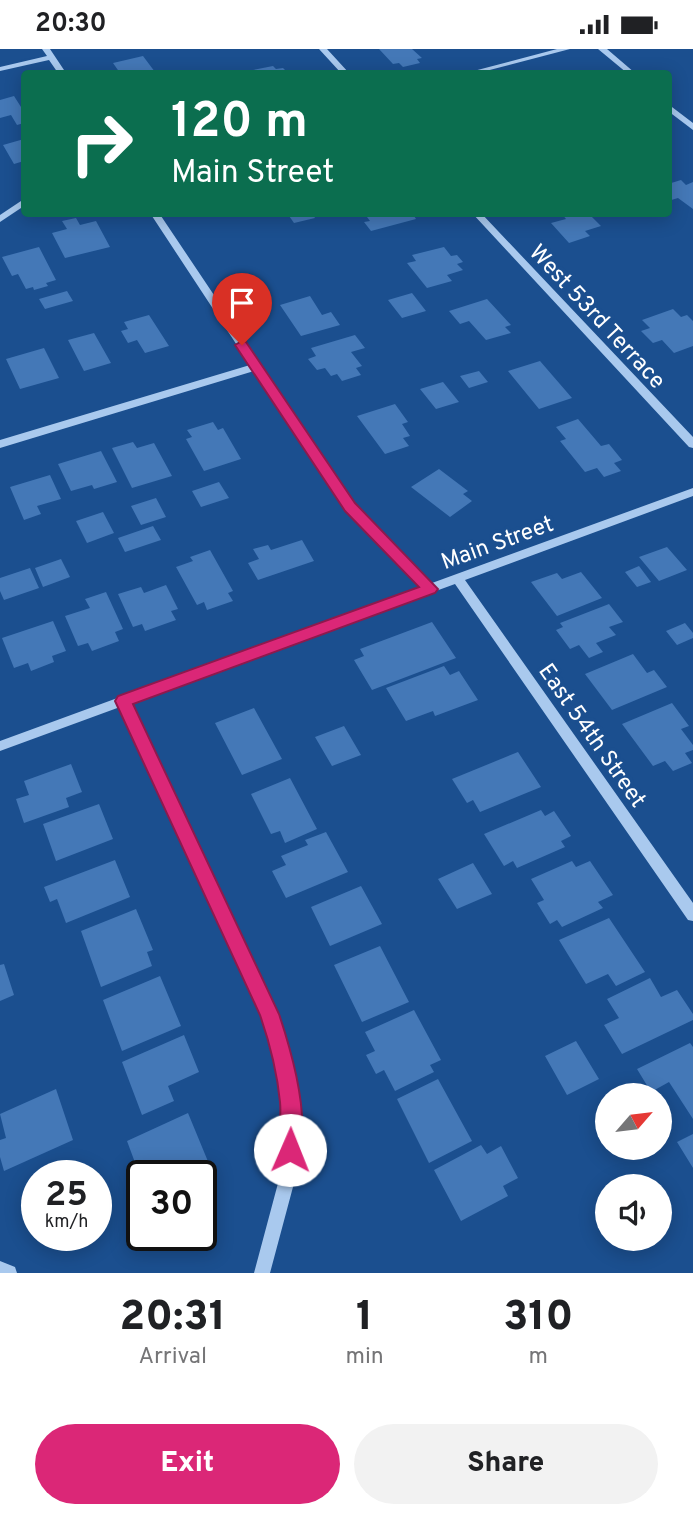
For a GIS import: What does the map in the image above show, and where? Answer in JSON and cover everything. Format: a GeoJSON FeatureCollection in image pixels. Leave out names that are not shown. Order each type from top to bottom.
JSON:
{"type":"FeatureCollection","features":[{"type":"Feature","properties":{"kind":"street"},"geometry":{"type":"LineString","coordinates":[[46,49],[60,70]]}},
{"type":"Feature","properties":{"kind":"street"},"geometry":{"type":"LineString","coordinates":[[323,49],[342,70]]}},
{"type":"Feature","properties":{"kind":"street"},"geometry":{"type":"LineString","coordinates":[[482,70],[566,49]]}},
{"type":"Feature","properties":{"kind":"street"},"geometry":{"type":"LineString","coordinates":[[602,49],[627,70]]}},
{"type":"Feature","properties":{"kind":"street"},"geometry":{"type":"LineString","coordinates":[[0,69],[52,57]]}},
{"type":"Feature","properties":{"kind":"street"},"geometry":{"type":"LineString","coordinates":[[672,109],[693,127]]}},
{"type":"Feature","properties":{"kind":"street"},"geometry":{"type":"LineString","coordinates":[[0,219],[21,204]]}},
{"type":"Feature","properties":{"kind":"street"},"geometry":{"type":"LineString","coordinates":[[157,217],[350,507],[430,589]]}},
{"type":"Feature","properties":{"kind":"street","name":"West 53rd Terrace"},"geometry":{"type":"LineString","coordinates":[[480,217],[693,444]]}},
{"type":"Feature","properties":{"kind":"street"},"geometry":{"type":"LineString","coordinates":[[0,444],[256,367]]}},
{"type":"Feature","properties":{"kind":"street","name":"Main Street"},"geometry":{"type":"LineString","coordinates":[[0,746],[693,492]]}},
{"type":"Feature","properties":{"kind":"street","name":"East 54th Street"},"geometry":{"type":"LineString","coordinates":[[458,579],[693,915]]}},
{"type":"Feature","properties":{"kind":"street"},"geometry":{"type":"LineString","coordinates":[[123,701],[269,1014],[284,1057],[291,1105],[289,1172],[262,1273]]}},
{"type":"Feature","properties":{"kind":"street"},"geometry":{"type":"LineString","coordinates":[[0,1269],[9,1273]]}},
{"type":"Feature","properties":{"kind":"building"},"geometry":{"type":"Polygon","coordinates":[[[379,49],[412,49],[422,58],[417,59],[420,63],[403,67],[399,63],[393,64],[379,49]]]}},
{"type":"Feature","properties":{"kind":"building"},"geometry":{"type":"Polygon","coordinates":[[[143,56],[154,70],[118,70],[113,63],[143,56]]]}},
{"type":"Feature","properties":{"kind":"building"},"geometry":{"type":"Polygon","coordinates":[[[273,66],[285,70],[253,70],[273,66]]]}},
{"type":"Feature","properties":{"kind":"building"},"geometry":{"type":"Polygon","coordinates":[[[14,96],[21,107],[21,124],[17,125],[11,115],[0,118],[0,100],[14,96]]]}},
{"type":"Feature","properties":{"kind":"building"},"geometry":{"type":"Polygon","coordinates":[[[21,140],[21,162],[14,164],[3,145],[21,140]]]}},
{"type":"Feature","properties":{"kind":"building"},"geometry":{"type":"Polygon","coordinates":[[[681,180],[686,185],[693,182],[693,209],[678,198],[672,200],[672,183],[681,180]]]}},
{"type":"Feature","properties":{"kind":"building"},"geometry":{"type":"Polygon","coordinates":[[[290,217],[315,218],[294,223],[290,217]]]}},
{"type":"Feature","properties":{"kind":"building"},"geometry":{"type":"Polygon","coordinates":[[[367,217],[416,219],[371,231],[364,222],[370,221],[367,217]]]}},
{"type":"Feature","properties":{"kind":"building"},"geometry":{"type":"Polygon","coordinates":[[[564,217],[592,217],[601,226],[585,231],[590,236],[569,243],[551,223],[566,219],[564,217]]]}},
{"type":"Feature","properties":{"kind":"building"},"geometry":{"type":"Polygon","coordinates":[[[76,218],[80,225],[96,221],[110,247],[65,258],[52,233],[67,229],[62,221],[76,218]]]}},
{"type":"Feature","properties":{"kind":"building"},"geometry":{"type":"Polygon","coordinates":[[[39,247],[56,280],[46,283],[48,286],[26,289],[18,274],[12,276],[2,257],[39,247]]]}},
{"type":"Feature","properties":{"kind":"building"},"geometry":{"type":"Polygon","coordinates":[[[444,247],[451,256],[457,255],[463,262],[457,264],[463,270],[447,275],[452,281],[427,288],[407,263],[416,261],[412,255],[444,247]]]}},
{"type":"Feature","properties":{"kind":"building"},"geometry":{"type":"Polygon","coordinates":[[[67,291],[73,301],[45,309],[39,299],[67,291]]]}},
{"type":"Feature","properties":{"kind":"building"},"geometry":{"type":"Polygon","coordinates":[[[412,293],[426,311],[402,318],[388,300],[412,293]]]}},
{"type":"Feature","properties":{"kind":"building"},"geometry":{"type":"Polygon","coordinates":[[[310,296],[322,315],[331,312],[340,325],[301,336],[280,305],[310,296]]]}},
{"type":"Feature","properties":{"kind":"building"},"geometry":{"type":"Polygon","coordinates":[[[487,299],[511,325],[505,327],[511,333],[486,340],[469,321],[460,324],[449,311],[487,299]]]}},
{"type":"Feature","properties":{"kind":"building"},"geometry":{"type":"Polygon","coordinates":[[[673,309],[681,317],[687,315],[693,321],[693,346],[674,353],[662,340],[653,343],[641,331],[650,328],[642,320],[673,309]]]}},
{"type":"Feature","properties":{"kind":"building"},"geometry":{"type":"Polygon","coordinates":[[[149,315],[169,346],[145,353],[137,340],[128,343],[121,331],[128,329],[124,322],[149,315]]]}},
{"type":"Feature","properties":{"kind":"building"},"geometry":{"type":"Polygon","coordinates":[[[94,333],[111,363],[84,371],[68,340],[94,333]]]}},
{"type":"Feature","properties":{"kind":"building"},"geometry":{"type":"Polygon","coordinates":[[[355,335],[365,348],[351,352],[362,366],[356,368],[361,375],[342,381],[337,374],[331,376],[325,368],[317,370],[308,359],[316,356],[311,348],[355,335]]]}},
{"type":"Feature","properties":{"kind":"building"},"geometry":{"type":"Polygon","coordinates":[[[44,348],[59,378],[20,389],[6,359],[44,348]]]}},
{"type":"Feature","properties":{"kind":"building"},"geometry":{"type":"Polygon","coordinates":[[[540,361],[572,398],[539,409],[508,371],[540,361]]]}},
{"type":"Feature","properties":{"kind":"building"},"geometry":{"type":"Polygon","coordinates":[[[479,371],[488,382],[469,388],[460,376],[479,371]]]}},
{"type":"Feature","properties":{"kind":"building"},"geometry":{"type":"Polygon","coordinates":[[[443,382],[459,402],[436,409],[420,389],[443,382]]]}},
{"type":"Feature","properties":{"kind":"building"},"geometry":{"type":"Polygon","coordinates":[[[395,404],[408,422],[402,424],[410,436],[403,438],[409,446],[385,454],[357,416],[395,404]]]}},
{"type":"Feature","properties":{"kind":"building"},"geometry":{"type":"Polygon","coordinates":[[[578,419],[601,446],[609,444],[622,460],[614,463],[621,471],[604,477],[597,468],[585,472],[560,441],[566,439],[556,427],[578,419]]]}},
{"type":"Feature","properties":{"kind":"building"},"geometry":{"type":"Polygon","coordinates":[[[213,422],[218,430],[223,428],[241,459],[204,471],[186,439],[192,437],[187,430],[213,422]]]}},
{"type":"Feature","properties":{"kind":"building"},"geometry":{"type":"Polygon","coordinates":[[[133,442],[137,448],[154,443],[172,476],[132,488],[112,448],[133,442]]]}},
{"type":"Feature","properties":{"kind":"building"},"geometry":{"type":"Polygon","coordinates":[[[101,451],[117,482],[94,489],[92,485],[71,491],[58,464],[101,451]]]}},
{"type":"Feature","properties":{"kind":"building"},"geometry":{"type":"Polygon","coordinates":[[[439,469],[468,491],[463,494],[472,501],[450,517],[411,487],[439,469]]]}},
{"type":"Feature","properties":{"kind":"building"},"geometry":{"type":"Polygon","coordinates":[[[50,475],[61,499],[37,506],[41,514],[24,520],[10,487],[50,475]]]}},
{"type":"Feature","properties":{"kind":"building"},"geometry":{"type":"Polygon","coordinates":[[[219,482],[229,498],[201,507],[192,491],[219,482]]]}},
{"type":"Feature","properties":{"kind":"building"},"geometry":{"type":"Polygon","coordinates":[[[156,498],[166,517],[141,525],[131,506],[156,498]]]}},
{"type":"Feature","properties":{"kind":"building"},"geometry":{"type":"Polygon","coordinates":[[[103,512],[114,533],[87,543],[76,521],[103,512]]]}},
{"type":"Feature","properties":{"kind":"building"},"geometry":{"type":"Polygon","coordinates":[[[153,526],[161,540],[125,552],[118,538],[153,526]]]}},
{"type":"Feature","properties":{"kind":"building"},"geometry":{"type":"Polygon","coordinates":[[[302,540],[314,561],[258,580],[248,563],[259,559],[253,549],[268,545],[271,550],[302,540]]]}},
{"type":"Feature","properties":{"kind":"building"},"geometry":{"type":"Polygon","coordinates":[[[667,547],[687,570],[659,581],[639,557],[667,547]]]}},
{"type":"Feature","properties":{"kind":"building"},"geometry":{"type":"Polygon","coordinates":[[[210,550],[233,591],[228,593],[233,601],[207,610],[204,602],[197,605],[176,567],[193,561],[190,557],[210,550]]]}},
{"type":"Feature","properties":{"kind":"building"},"geometry":{"type":"Polygon","coordinates":[[[61,559],[70,577],[43,587],[35,568],[61,559]]]}},
{"type":"Feature","properties":{"kind":"building"},"geometry":{"type":"Polygon","coordinates":[[[639,566],[651,582],[637,587],[625,572],[639,566]]]}},
{"type":"Feature","properties":{"kind":"building"},"geometry":{"type":"Polygon","coordinates":[[[30,568],[39,588],[4,600],[0,591],[0,578],[30,568]]]}},
{"type":"Feature","properties":{"kind":"building"},"geometry":{"type":"Polygon","coordinates":[[[581,572],[602,598],[557,616],[531,582],[557,573],[562,579],[581,572]]]}},
{"type":"Feature","properties":{"kind":"building"},"geometry":{"type":"Polygon","coordinates":[[[166,585],[178,609],[171,611],[176,620],[145,631],[142,624],[133,627],[118,594],[141,587],[144,593],[166,585]]]}},
{"type":"Feature","properties":{"kind":"building"},"geometry":{"type":"Polygon","coordinates":[[[106,592],[123,629],[115,632],[119,641],[92,651],[88,643],[78,646],[65,616],[90,608],[85,599],[106,592]]]}},
{"type":"Feature","properties":{"kind":"building"},"geometry":{"type":"Polygon","coordinates":[[[609,604],[623,622],[609,627],[616,635],[596,643],[603,652],[589,658],[579,645],[570,649],[556,630],[563,627],[560,623],[609,604]]]}},
{"type":"Feature","properties":{"kind":"building"},"geometry":{"type":"Polygon","coordinates":[[[53,621],[66,651],[52,656],[54,662],[31,671],[28,663],[14,668],[2,638],[53,621]]]}},
{"type":"Feature","properties":{"kind":"building"},"geometry":{"type":"Polygon","coordinates":[[[432,622],[456,658],[372,690],[354,660],[364,656],[360,649],[432,622]]]}},
{"type":"Feature","properties":{"kind":"building"},"geometry":{"type":"Polygon","coordinates":[[[685,623],[693,633],[693,638],[677,645],[666,631],[685,623]]]}},
{"type":"Feature","properties":{"kind":"building"},"geometry":{"type":"Polygon","coordinates":[[[633,654],[647,673],[654,670],[667,687],[612,710],[585,674],[633,654]]]}},
{"type":"Feature","properties":{"kind":"building"},"geometry":{"type":"Polygon","coordinates":[[[444,666],[450,675],[459,671],[478,700],[435,716],[433,711],[406,721],[386,688],[444,666]]]}},
{"type":"Feature","properties":{"kind":"building"},"geometry":{"type":"Polygon","coordinates":[[[672,703],[689,726],[681,729],[693,745],[693,750],[685,753],[692,763],[673,771],[665,761],[653,766],[622,724],[672,703]]]}},
{"type":"Feature","properties":{"kind":"building"},"geometry":{"type":"Polygon","coordinates":[[[254,708],[282,759],[242,775],[215,723],[254,708]]]}},
{"type":"Feature","properties":{"kind":"building"},"geometry":{"type":"Polygon","coordinates":[[[344,726],[361,755],[332,766],[315,737],[344,726]]]}},
{"type":"Feature","properties":{"kind":"building"},"geometry":{"type":"Polygon","coordinates":[[[518,752],[541,787],[480,812],[473,800],[467,803],[452,779],[518,752]]]}},
{"type":"Feature","properties":{"kind":"building"},"geometry":{"type":"Polygon","coordinates":[[[71,764],[82,792],[66,798],[69,807],[24,823],[16,799],[29,795],[24,781],[71,764]]]}},
{"type":"Feature","properties":{"kind":"building"},"geometry":{"type":"Polygon","coordinates":[[[290,778],[317,829],[285,843],[280,831],[271,834],[251,794],[290,778]]]}},
{"type":"Feature","properties":{"kind":"building"},"geometry":{"type":"Polygon","coordinates":[[[99,804],[113,839],[56,861],[43,824],[99,804]]]}},
{"type":"Feature","properties":{"kind":"building"},"geometry":{"type":"Polygon","coordinates":[[[541,810],[545,816],[554,811],[571,836],[561,841],[565,847],[517,868],[513,861],[504,866],[484,834],[541,810]]]}},
{"type":"Feature","properties":{"kind":"building"},"geometry":{"type":"Polygon","coordinates":[[[326,832],[348,872],[286,898],[272,871],[286,865],[281,856],[308,845],[305,840],[326,832]]]}},
{"type":"Feature","properties":{"kind":"building"},"geometry":{"type":"Polygon","coordinates":[[[115,860],[130,897],[66,923],[57,899],[50,902],[44,887],[115,860]]]}},
{"type":"Feature","properties":{"kind":"building"},"geometry":{"type":"Polygon","coordinates":[[[572,861],[576,867],[590,861],[613,895],[598,902],[603,908],[562,927],[557,920],[550,924],[537,903],[544,900],[531,879],[572,861]]]}},
{"type":"Feature","properties":{"kind":"building"},"geometry":{"type":"Polygon","coordinates":[[[473,863],[492,894],[457,909],[438,879],[473,863]]]}},
{"type":"Feature","properties":{"kind":"building"},"geometry":{"type":"Polygon","coordinates":[[[361,886],[382,924],[330,946],[311,907],[361,886]]]}},
{"type":"Feature","properties":{"kind":"building"},"geometry":{"type":"Polygon","coordinates":[[[136,909],[153,950],[147,952],[152,966],[101,987],[81,931],[136,909]]]}},
{"type":"Feature","properties":{"kind":"building"},"geometry":{"type":"Polygon","coordinates":[[[609,918],[645,972],[616,986],[608,974],[586,984],[559,940],[609,918]]]}},
{"type":"Feature","properties":{"kind":"building"},"geometry":{"type":"Polygon","coordinates":[[[380,946],[409,1002],[362,1022],[334,965],[380,946]]]}},
{"type":"Feature","properties":{"kind":"building"},"geometry":{"type":"Polygon","coordinates":[[[4,964],[14,995],[0,1001],[0,965],[4,964]]]}},
{"type":"Feature","properties":{"kind":"building"},"geometry":{"type":"Polygon","coordinates":[[[160,976],[181,1026],[122,1051],[103,1000],[160,976]]]}},
{"type":"Feature","properties":{"kind":"building"},"geometry":{"type":"Polygon","coordinates":[[[650,978],[661,997],[677,990],[693,1014],[693,1020],[622,1054],[604,1025],[619,1018],[607,999],[650,978]]]}},
{"type":"Feature","properties":{"kind":"building"},"geometry":{"type":"Polygon","coordinates":[[[414,1010],[441,1060],[430,1065],[434,1072],[395,1091],[384,1070],[376,1074],[366,1055],[375,1051],[365,1032],[414,1010]]]}},
{"type":"Feature","properties":{"kind":"building"},"geometry":{"type":"Polygon","coordinates":[[[184,1035],[199,1072],[168,1086],[174,1101],[142,1115],[122,1062],[184,1035]]]}},
{"type":"Feature","properties":{"kind":"building"},"geometry":{"type":"Polygon","coordinates":[[[576,1041],[599,1079],[567,1095],[545,1056],[576,1041]]]}},
{"type":"Feature","properties":{"kind":"building"},"geometry":{"type":"Polygon","coordinates":[[[690,1043],[693,1047],[693,1119],[672,1083],[646,1083],[637,1069],[690,1043]]]}},
{"type":"Feature","properties":{"kind":"building"},"geometry":{"type":"Polygon","coordinates":[[[438,1079],[472,1141],[429,1163],[397,1099],[438,1079]]]}},
{"type":"Feature","properties":{"kind":"building"},"geometry":{"type":"Polygon","coordinates":[[[56,1089],[73,1140],[28,1160],[21,1160],[21,1163],[4,1171],[0,1157],[0,1140],[6,1138],[0,1114],[56,1089]]]}},
{"type":"Feature","properties":{"kind":"building"},"geometry":{"type":"Polygon","coordinates":[[[188,1113],[207,1160],[134,1160],[127,1141],[188,1113]]]}},
{"type":"Feature","properties":{"kind":"building"},"geometry":{"type":"Polygon","coordinates":[[[693,1134],[693,1168],[677,1142],[693,1134]]]}},
{"type":"Feature","properties":{"kind":"building"},"geometry":{"type":"Polygon","coordinates":[[[481,1145],[487,1154],[501,1146],[518,1178],[503,1186],[508,1196],[461,1221],[434,1170],[481,1145]]]}},
{"type":"Feature","properties":{"kind":"route"},"geometry":{"type":"LineString","coordinates":[[242,345],[350,507],[430,589],[123,701],[269,1014],[284,1057],[291,1105],[290,1150]]}}]}
